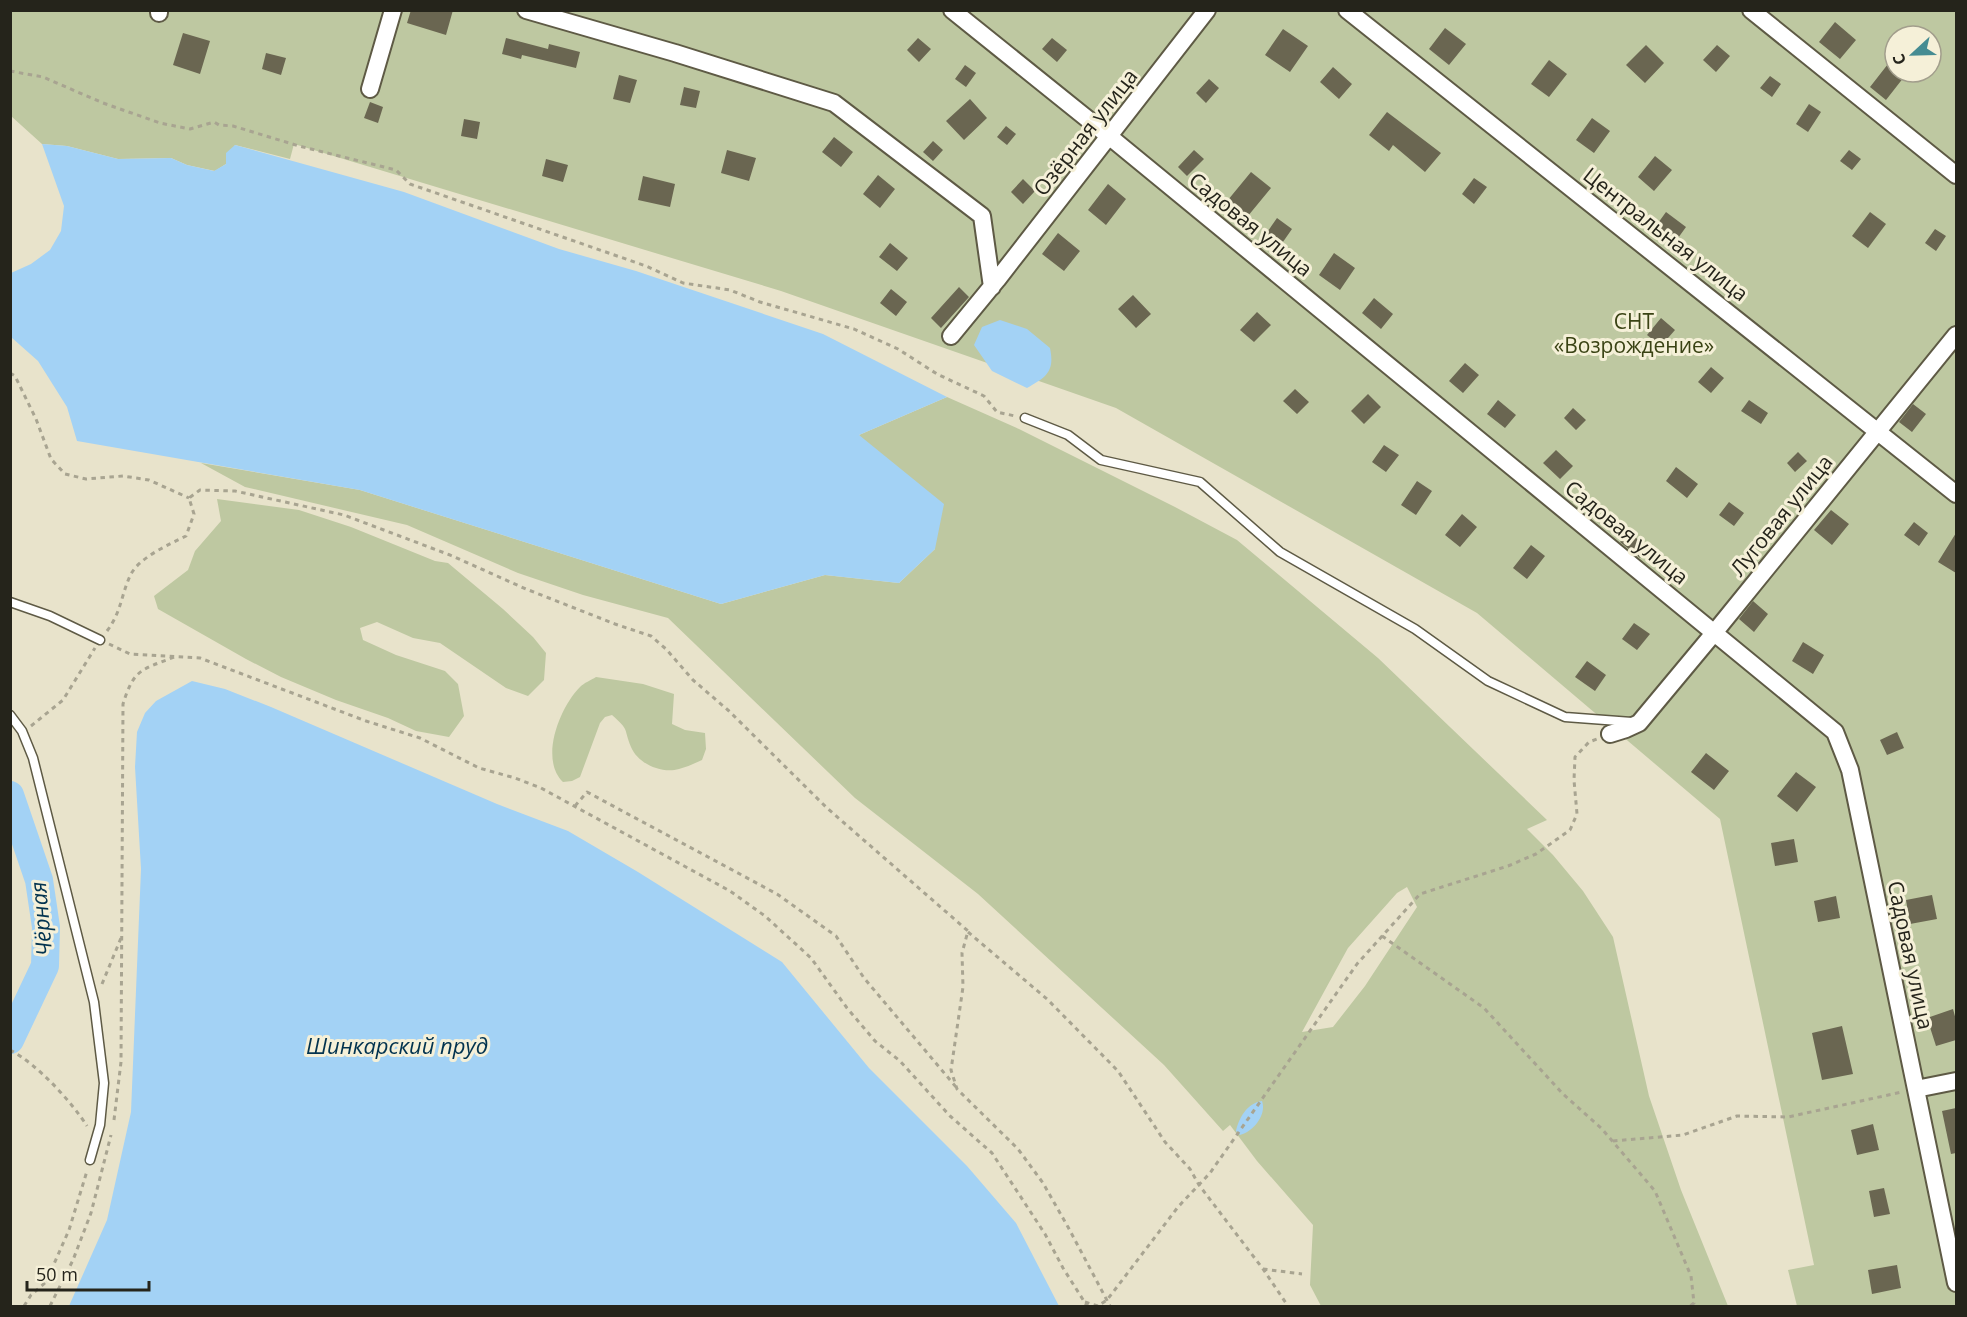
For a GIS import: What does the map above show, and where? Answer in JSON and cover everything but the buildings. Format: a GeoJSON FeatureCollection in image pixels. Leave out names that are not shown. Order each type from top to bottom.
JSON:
{"type":"FeatureCollection","features":[{"type":"Feature","properties":{"kind":"street"},"geometry":{"type":"LineString","coordinates":[[369,90],[393,10]]}},
{"type":"Feature","properties":{"kind":"street"},"geometry":{"type":"LineString","coordinates":[[526,10],[675,52],[834,103],[982,216],[994,284]]}},
{"type":"Feature","properties":{"kind":"street","name":"Садовая улица"},"geometry":{"type":"LineString","coordinates":[[952,10],[1836,732],[1850,770],[1956,1283]]}},
{"type":"Feature","properties":{"kind":"street","name":"Озёрная улица"},"geometry":{"type":"LineString","coordinates":[[951,336],[1110,137],[1207,10]]}},
{"type":"Feature","properties":{"kind":"street","name":"Центральная улица"},"geometry":{"type":"LineString","coordinates":[[1347,10],[1956,494]]}},
{"type":"Feature","properties":{"kind":"street"},"geometry":{"type":"LineString","coordinates":[[1751,10],[1956,175]]}},
{"type":"Feature","properties":{"kind":"street","name":"Луговая улица"},"geometry":{"type":"LineString","coordinates":[[1639,723],[1956,335]]}},
{"type":"Feature","properties":{"kind":"street"},"geometry":{"type":"LineString","coordinates":[[1610,734],[1639,723]]}},
{"type":"Feature","properties":{"kind":"street"},"geometry":{"type":"LineString","coordinates":[[1916,1089],[1956,1081]]}},
{"type":"Feature","properties":{"kind":"lane"},"geometry":{"type":"LineString","coordinates":[[1025,418],[1068,435],[1101,460],[1200,482],[1280,552],[1415,629],[1488,681],[1564,717],[1639,723]]}},
{"type":"Feature","properties":{"kind":"lane"},"geometry":{"type":"LineString","coordinates":[[10,602],[50,616],[100,640]]}},
{"type":"Feature","properties":{"kind":"lane"},"geometry":{"type":"LineString","coordinates":[[10,715],[22,731],[33,758],[94,1002],[104,1083],[100,1125],[90,1160]]}},
{"type":"Feature","properties":{"kind":"path"},"geometry":{"type":"LineString","coordinates":[[10,71],[43,77],[103,103],[160,123],[190,129],[214,122],[396,170],[410,184],[427,188],[531,227],[646,266],[684,283],[730,290],[760,302],[854,329],[898,349],[937,374],[984,396],[997,412],[1025,418]]}},
{"type":"Feature","properties":{"kind":"path"},"geometry":{"type":"LineString","coordinates":[[10,372],[15,376],[36,419],[51,459],[65,474],[86,479],[123,476],[149,480],[189,498],[194,513],[186,536],[149,556],[132,572],[116,619],[100,640],[63,700],[40,721],[22,731]]}},
{"type":"Feature","properties":{"kind":"path"},"geometry":{"type":"LineString","coordinates":[[189,498],[200,490],[235,491],[271,497],[344,515],[450,555],[526,589],[651,636],[666,649],[693,680],[729,711],[827,808],[1047,999],[1118,1071],[1165,1142],[1190,1169],[1198,1185],[1263,1269],[1288,1306]]}},
{"type":"Feature","properties":{"kind":"path"},"geometry":{"type":"LineString","coordinates":[[100,640],[130,654],[200,658],[366,721],[420,738],[479,768],[515,778],[575,806],[730,891],[765,916],[811,958],[847,1008],[875,1041],[900,1061],[950,1116],[993,1153],[1045,1234],[1087,1306]]}},
{"type":"Feature","properties":{"kind":"path"},"geometry":{"type":"LineString","coordinates":[[94,1002],[122,936],[123,704],[129,685],[139,672],[176,657]]}},
{"type":"Feature","properties":{"kind":"path"},"geometry":{"type":"LineString","coordinates":[[1085,1302],[1098,1306],[1107,1300],[1151,1239],[1210,1173],[1357,964],[1420,894],[1518,862],[1536,854],[1570,830],[1577,814],[1574,780],[1575,757],[1589,742],[1610,734]]}},
{"type":"Feature","properties":{"kind":"path"},"geometry":{"type":"LineString","coordinates":[[575,806],[587,792],[777,894],[836,936],[864,978],[957,1089],[1018,1149],[1043,1184],[1110,1306]]}},
{"type":"Feature","properties":{"kind":"path"},"geometry":{"type":"LineString","coordinates":[[957,1089],[951,1070],[963,987],[962,953],[968,932]]}},
{"type":"Feature","properties":{"kind":"path"},"geometry":{"type":"LineString","coordinates":[[1382,936],[1484,1008],[1563,1094],[1602,1129],[1655,1191],[1691,1276],[1694,1303],[1690,1306]]}},
{"type":"Feature","properties":{"kind":"path"},"geometry":{"type":"LineString","coordinates":[[12,1050],[52,1084],[76,1110],[87,1127]]}},
{"type":"Feature","properties":{"kind":"path"},"geometry":{"type":"LineString","coordinates":[[1613,1141],[1683,1136],[1737,1116],[1788,1117],[1916,1089]]}},
{"type":"Feature","properties":{"kind":"path"},"geometry":{"type":"LineString","coordinates":[[24,1306],[31,1295],[46,1282],[58,1256],[69,1230],[90,1160]]}},
{"type":"Feature","properties":{"kind":"path"},"geometry":{"type":"LineString","coordinates":[[1263,1269],[1302,1274]]}},
{"type":"Feature","properties":{"kind":"green space","name":"СНТ «Возрождение»"},"geometry":{"type":"Polygon","coordinates":[[[11,11],[1956,11],[1956,1306],[1797,1306],[1788,1270],[1814,1265],[1720,819],[1477,613],[1116,408],[781,291],[294,144],[290,159],[235,145],[226,164],[215,171],[187,165],[171,158],[118,159],[67,146],[42,144],[11,116],[11,11]]]}},
{"type":"Feature","properties":{"kind":"green space"},"geometry":{"type":"Polygon","coordinates":[[[947,397],[1019,429],[1237,540],[1378,658],[1547,820],[1527,829],[1553,855],[1583,891],[1613,937],[1649,1096],[1681,1190],[1728,1306],[1321,1306],[1310,1285],[1313,1225],[1257,1161],[1230,1125],[1223,1131],[1164,1065],[978,894],[855,798],[668,618],[583,595],[518,573],[407,525],[245,487],[201,463],[360,490],[721,604],[825,575],[899,583],[935,549],[859,435],[947,397]],[[1407,887],[1397,893],[1348,948],[1302,1032],[1333,1027],[1365,986],[1417,907],[1407,887]]]}},
{"type":"Feature","properties":{"kind":"green space"},"geometry":{"type":"Polygon","coordinates":[[[217,499],[299,510],[351,527],[435,561],[448,563],[533,637],[546,653],[544,680],[528,696],[506,688],[440,643],[413,638],[377,622],[360,628],[363,640],[396,655],[445,671],[458,684],[464,716],[449,737],[416,731],[281,677],[246,659],[158,609],[154,596],[188,570],[195,551],[221,521],[217,499]]]}},
{"type":"Feature","properties":{"kind":"green space"},"geometry":{"type":"Polygon","coordinates":[[[596,677],[643,684],[674,694],[672,724],[685,730],[705,733],[706,749],[702,760],[672,770],[658,769],[645,763],[634,753],[624,727],[612,715],[605,717],[600,723],[580,777],[563,782],[556,772],[553,760],[555,733],[573,696],[582,686],[596,677]]]}},
{"type":"Feature","properties":{"kind":"water"},"geometry":{"type":"Polygon","coordinates":[[[42,144],[67,146],[118,159],[171,158],[187,165],[214,171],[226,164],[226,153],[235,145],[404,192],[559,249],[636,271],[823,334],[947,397],[859,435],[944,504],[935,549],[899,583],[825,575],[721,604],[360,490],[77,441],[67,407],[38,361],[11,337],[11,273],[31,264],[50,250],[61,231],[64,206],[42,144]]]}},
{"type":"Feature","properties":{"kind":"water"},"geometry":{"type":"Polygon","coordinates":[[[1000,320],[1027,329],[1050,348],[1051,363],[1048,373],[1027,388],[992,371],[974,345],[982,327],[1000,320]]]}},
{"type":"Feature","properties":{"kind":"water","name":"Шинкарский пруд"},"geometry":{"type":"Polygon","coordinates":[[[192,681],[225,689],[271,707],[497,804],[568,831],[782,962],[869,1068],[967,1166],[1016,1223],[1059,1306],[69,1306],[107,1220],[131,1112],[141,869],[135,767],[137,732],[145,713],[156,701],[192,681]]]}},
{"type":"Feature","properties":{"kind":"water"},"geometry":{"type":"Polygon","coordinates":[[[1262,1101],[1262,1112],[1258,1122],[1250,1130],[1240,1135],[1236,1131],[1242,1116],[1252,1105],[1262,1101]]]}},
{"type":"Feature","properties":{"kind":"waterway","name":"Чёрная"},"geometry":{"type":"LineString","coordinates":[[10,795],[39,880],[46,927],[45,966],[10,1040]]}}]}
